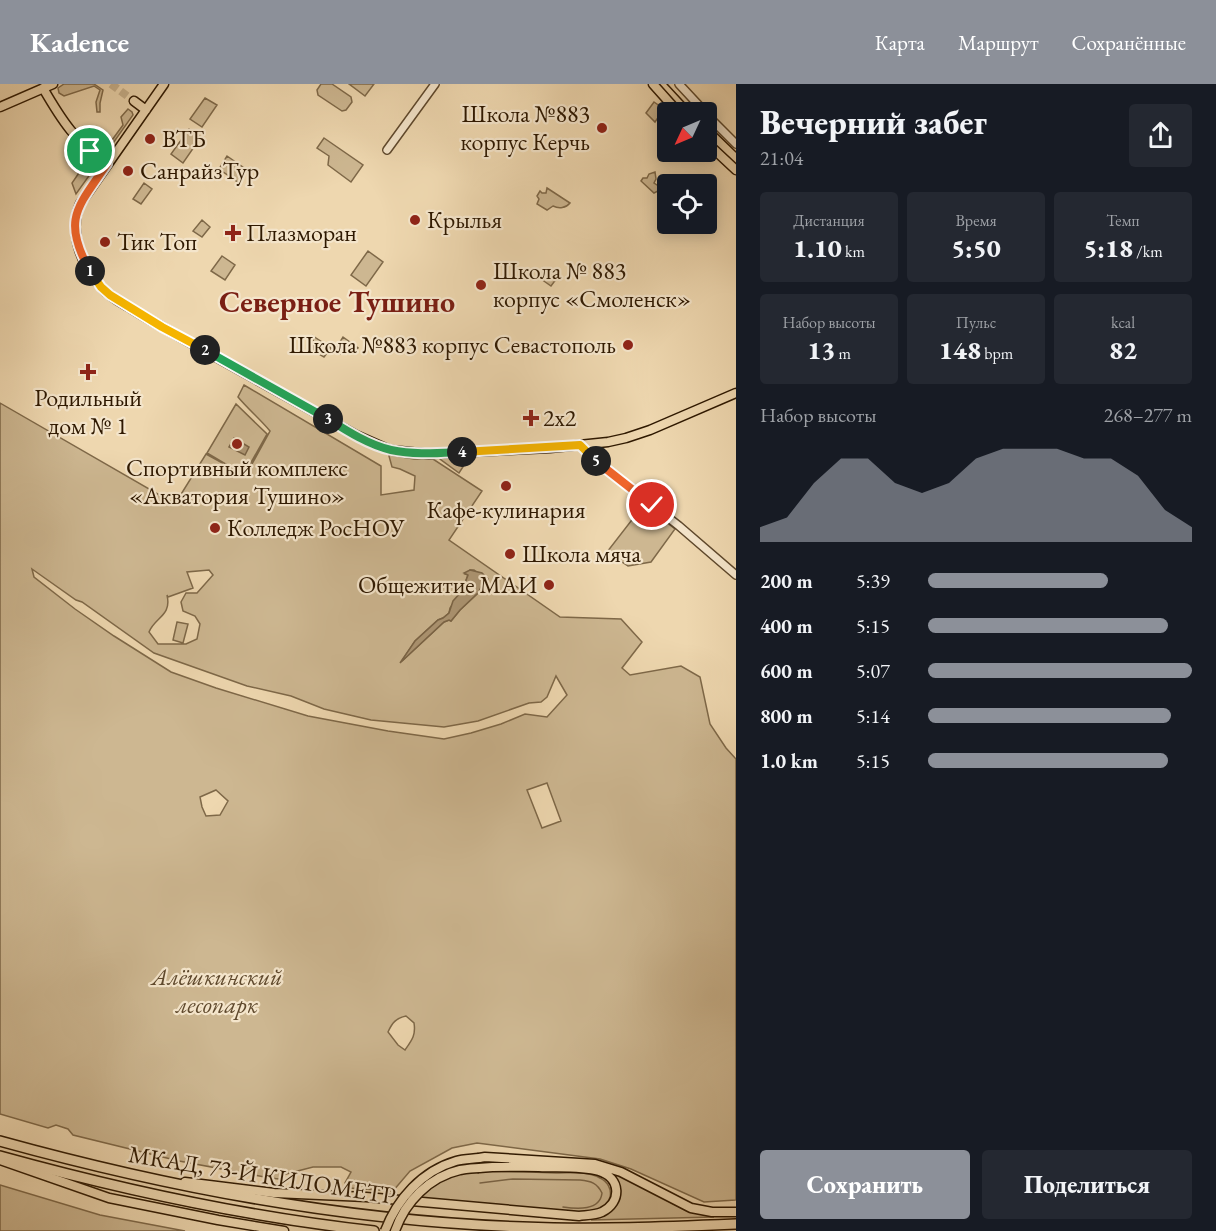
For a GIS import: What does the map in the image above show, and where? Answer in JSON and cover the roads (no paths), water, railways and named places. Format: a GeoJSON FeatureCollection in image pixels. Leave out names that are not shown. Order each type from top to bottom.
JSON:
{"type":"FeatureCollection","features":[{"type":"Feature","properties":{"kind":"highway","name":"МКАД, 73-Й КИЛОМЕТР"},"geometry":{"type":"LineString","coordinates":[[0,1142],[152,1179],[296,1205],[355,1213],[522,1227],[599,1229],[736,1224]]}},
{"type":"Feature","properties":{"kind":"highway","name":"МКАД, 73-Й КИЛОМЕТР"},"geometry":{"type":"LineString","coordinates":[[0,1158],[150,1194],[262,1215],[374,1231]]}},
{"type":"Feature","properties":{"kind":"main road"},"geometry":{"type":"LineString","coordinates":[[0,107],[53,84]]}},
{"type":"Feature","properties":{"kind":"main road"},"geometry":{"type":"LineString","coordinates":[[164,84],[86,194],[78,209],[75,218],[76,234],[81,254],[104,290],[120,302],[357,435],[390,450],[429,454],[608,442],[660,426],[736,393]]}},
{"type":"Feature","properties":{"kind":"main road"},"geometry":{"type":"LineString","coordinates":[[654,84],[669,102]]}},
{"type":"Feature","properties":{"kind":"main road"},"geometry":{"type":"LineString","coordinates":[[43,88],[77,139],[107,164]]}},
{"type":"Feature","properties":{"kind":"main road"},"geometry":{"type":"LineString","coordinates":[[134,101],[146,110]]}},
{"type":"Feature","properties":{"kind":"main road"},"geometry":{"type":"LineString","coordinates":[[717,152],[736,170]]}},
{"type":"Feature","properties":{"kind":"main road"},"geometry":{"type":"LineString","coordinates":[[152,1179],[274,1192],[366,1197],[579,1216],[602,1212],[615,1200],[615,1185],[607,1171],[595,1164],[485,1157],[457,1161],[441,1167],[407,1193],[396,1207],[385,1231]]}},
{"type":"Feature","properties":{"kind":"main road"},"geometry":{"type":"LineString","coordinates":[[0,1158],[109,1198],[284,1231]]}},
{"type":"Feature","properties":{"kind":"main road"},"geometry":{"type":"LineString","coordinates":[[395,1231],[404,1211],[424,1188],[448,1174],[479,1167],[607,1171],[635,1179],[691,1208],[712,1212],[736,1212]]}},
{"type":"Feature","properties":{"kind":"street"},"geometry":{"type":"LineString","coordinates":[[387,150],[435,84]]}},
{"type":"Feature","properties":{"kind":"street"},"geometry":{"type":"LineString","coordinates":[[679,84],[696,102]]}},
{"type":"Feature","properties":{"kind":"street"},"geometry":{"type":"LineString","coordinates":[[717,124],[736,144]]}},
{"type":"Feature","properties":{"kind":"street"},"geometry":{"type":"LineString","coordinates":[[580,445],[597,462],[679,526],[736,575]]}},
{"type":"Feature","properties":{"kind":"waterway"},"geometry":{"type":"LineString","coordinates":[[480,1183],[513,1179],[580,1180],[593,1183],[602,1193],[597,1203],[587,1208],[563,1207]]}},
{"type":"Feature","properties":{"kind":"tunnel"},"geometry":{"type":"LineString","coordinates":[[111,84],[134,101]]}},
{"type":"Feature","properties":{"kind":"tram line"},"geometry":{"type":"LineString","coordinates":[[667,84],[684,102]]}},
{"type":"Feature","properties":{"kind":"tram line"},"geometry":{"type":"LineString","coordinates":[[717,134],[736,152]]}},
{"type":"Feature","properties":{"kind":"place","name":"Школа №883 корпус Керчь"},"geometry":{"type":"Point","coordinates":[602,128]}},
{"type":"Feature","properties":{"kind":"place","name":"ВТБ"},"geometry":{"type":"Point","coordinates":[150,139]}},
{"type":"Feature","properties":{"kind":"place","name":"СанрайзТур"},"geometry":{"type":"Point","coordinates":[128,171]}},
{"type":"Feature","properties":{"kind":"place","name":"Крылья"},"geometry":{"type":"Point","coordinates":[415,220]}},
{"type":"Feature","properties":{"kind":"place","name":"Плазморан"},"geometry":{"type":"Point","coordinates":[233,233]}},
{"type":"Feature","properties":{"kind":"place","name":"Тик Топ"},"geometry":{"type":"Point","coordinates":[105,242]}},
{"type":"Feature","properties":{"kind":"place","name":"Школа № 883 корпус «Смоленск»"},"geometry":{"type":"Point","coordinates":[481,285]}},
{"type":"Feature","properties":{"kind":"place","name":"Школа №883 корпус Севастополь"},"geometry":{"type":"Point","coordinates":[628,345]}},
{"type":"Feature","properties":{"kind":"place","name":"Родильный дом № 1"},"geometry":{"type":"Point","coordinates":[88,372]}},
{"type":"Feature","properties":{"kind":"place","name":"2х2"},"geometry":{"type":"Point","coordinates":[531,418]}},
{"type":"Feature","properties":{"kind":"place","name":"Спортивный комплекс «Акватория Тушино»"},"geometry":{"type":"Point","coordinates":[237,444]}},
{"type":"Feature","properties":{"kind":"place","name":"Кафе-кулинария"},"geometry":{"type":"Point","coordinates":[506,486]}},
{"type":"Feature","properties":{"kind":"place","name":"Колледж РосНОУ"},"geometry":{"type":"Point","coordinates":[215,528]}},
{"type":"Feature","properties":{"kind":"place","name":"Школа мяча"},"geometry":{"type":"Point","coordinates":[510,554]}},
{"type":"Feature","properties":{"kind":"place","name":"Общежитие МАИ"},"geometry":{"type":"Point","coordinates":[549,585]}},
{"type":"Feature","properties":{"kind":"district","name":"Северное Тушино"},"geometry":{"type":"Point","coordinates":[337,302]}},
{"type":"Feature","properties":{"kind":"park label","name":"Алёшкинский лесопарк"},"geometry":{"type":"Point","coordinates":[217,991]}}]}
